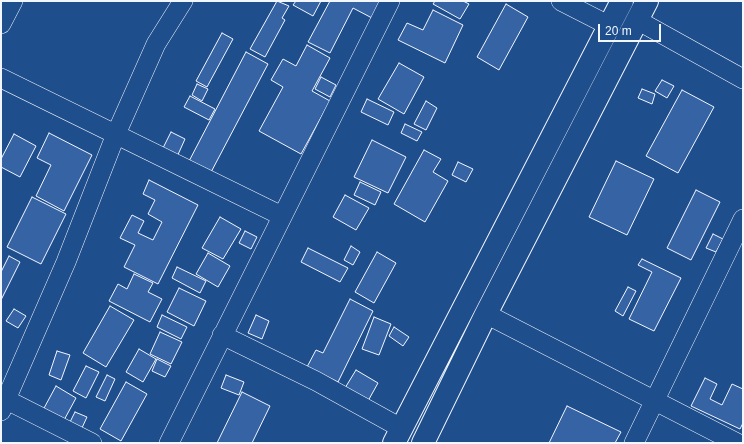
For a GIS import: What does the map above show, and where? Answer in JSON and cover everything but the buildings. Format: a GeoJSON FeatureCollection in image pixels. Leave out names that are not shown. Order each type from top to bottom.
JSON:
{"type":"FeatureCollection","features":[{"type":"Feature","properties":{"kind":"street"},"geometry":{"type":"LineString","coordinates":[[1,24],[13,1]]}},
{"type":"Feature","properties":{"kind":"street"},"geometry":{"type":"LineString","coordinates":[[92,443],[3,403],[66,262],[116,134],[156,44],[183,1]]}},
{"type":"Feature","properties":{"kind":"street"},"geometry":{"type":"LineString","coordinates":[[169,443],[390,1]]}},
{"type":"Feature","properties":{"kind":"street"},"geometry":{"type":"LineString","coordinates":[[561,1],[610,26]]}},
{"type":"Feature","properties":{"kind":"street"},"geometry":{"type":"LineString","coordinates":[[222,335],[316,381],[398,435],[622,1]]}},
{"type":"Feature","properties":{"kind":"street"},"geometry":{"type":"LineString","coordinates":[[427,442],[486,314],[646,1]]}},
{"type":"Feature","properties":{"kind":"street"},"geometry":{"type":"LineString","coordinates":[[637,20],[743,79]]}},
{"type":"Feature","properties":{"kind":"street"},"geometry":{"type":"LineString","coordinates":[[1,78],[282,216]]}},
{"type":"Feature","properties":{"kind":"street"},"geometry":{"type":"LineString","coordinates":[[634,443],[743,219]]}},
{"type":"Feature","properties":{"kind":"street"},"geometry":{"type":"LineString","coordinates":[[486,314],[737,443]]}}]}
